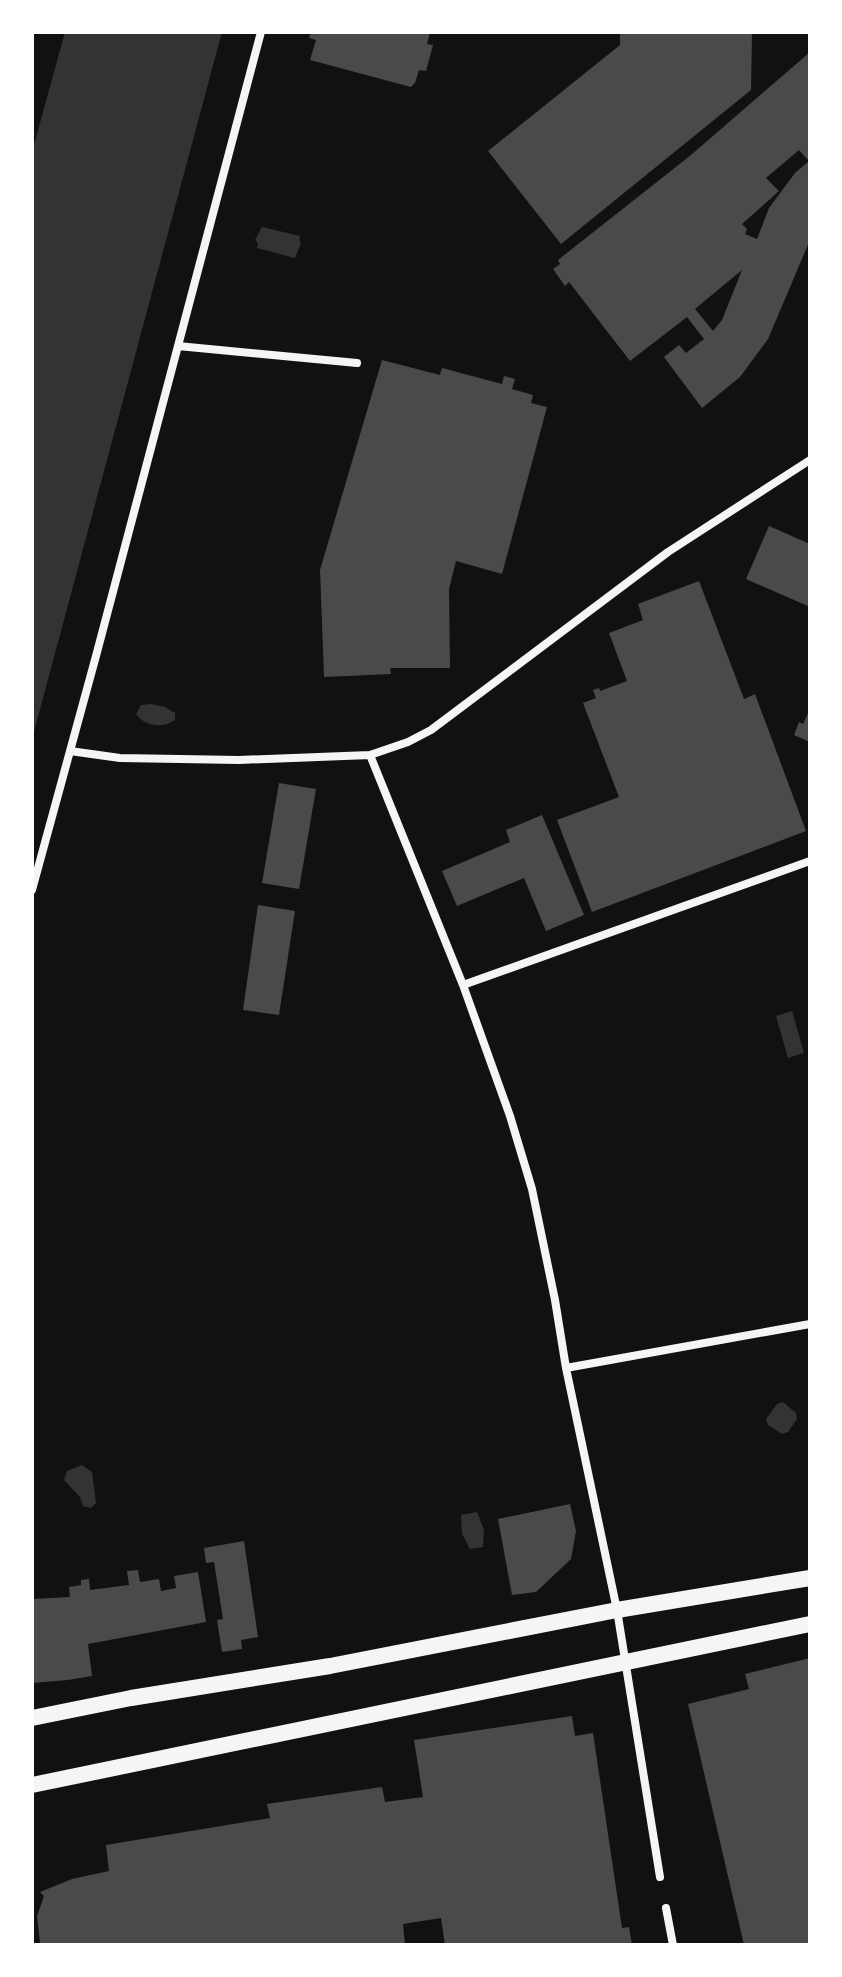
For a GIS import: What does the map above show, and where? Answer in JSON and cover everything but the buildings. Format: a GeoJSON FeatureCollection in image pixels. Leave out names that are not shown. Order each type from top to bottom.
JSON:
{"type":"FeatureCollection","features":[{"type":"Feature","properties":{"kind":"main road"},"geometry":{"type":"LineString","coordinates":[[32,1718],[131,1698],[330,1666],[617,1610],[810,1578]]}},
{"type":"Feature","properties":{"kind":"main road"},"geometry":{"type":"LineString","coordinates":[[32,1785],[810,1624]]}},
{"type":"Feature","properties":{"kind":"street"},"geometry":{"type":"LineString","coordinates":[[32,890],[261,32]]}},
{"type":"Feature","properties":{"kind":"street"},"geometry":{"type":"LineString","coordinates":[[178,346],[357,363]]}},
{"type":"Feature","properties":{"kind":"street"},"geometry":{"type":"LineString","coordinates":[[70,751],[120,758],[224,760],[370,755],[408,742],[431,730],[668,552],[810,460]]}},
{"type":"Feature","properties":{"kind":"street"},"geometry":{"type":"LineString","coordinates":[[370,755],[463,985],[510,1116],[532,1189],[617,1610],[660,1877]]}},
{"type":"Feature","properties":{"kind":"street"},"geometry":{"type":"LineString","coordinates":[[463,985],[810,861]]}},
{"type":"Feature","properties":{"kind":"street"},"geometry":{"type":"LineString","coordinates":[[566,1368],[810,1324]]}},
{"type":"Feature","properties":{"kind":"street"},"geometry":{"type":"LineString","coordinates":[[666,1908],[673,1945]]}},
{"type":"Feature","properties":{"kind":"shaded area"},"geometry":{"type":"Polygon","coordinates":[[[65,32],[222,32],[32,739],[32,152],[65,32]]]}},
{"type":"Feature","properties":{"kind":"shaded area"},"geometry":{"type":"Polygon","coordinates":[[[262,227],[300,236],[301,243],[295,258],[257,248],[255,240],[262,227]]]}},
{"type":"Feature","properties":{"kind":"shaded area"},"geometry":{"type":"Polygon","coordinates":[[[151,704],[175,713],[175,720],[159,725],[139,718],[136,714],[141,705],[151,704]]]}},
{"type":"Feature","properties":{"kind":"shaded area"},"geometry":{"type":"Polygon","coordinates":[[[792,1011],[804,1053],[788,1058],[776,1016],[792,1011]]]}},
{"type":"Feature","properties":{"kind":"shaded area"},"geometry":{"type":"Polygon","coordinates":[[[783,1402],[796,1413],[797,1419],[788,1432],[782,1434],[768,1425],[766,1419],[777,1404],[783,1402]]]}},
{"type":"Feature","properties":{"kind":"shaded area"},"geometry":{"type":"Polygon","coordinates":[[[82,1465],[92,1472],[96,1503],[91,1508],[83,1506],[80,1497],[64,1480],[67,1471],[82,1465]]]}},
{"type":"Feature","properties":{"kind":"shaded area"},"geometry":{"type":"Polygon","coordinates":[[[477,1512],[484,1530],[483,1547],[470,1549],[462,1534],[461,1515],[477,1512]]]}}]}
